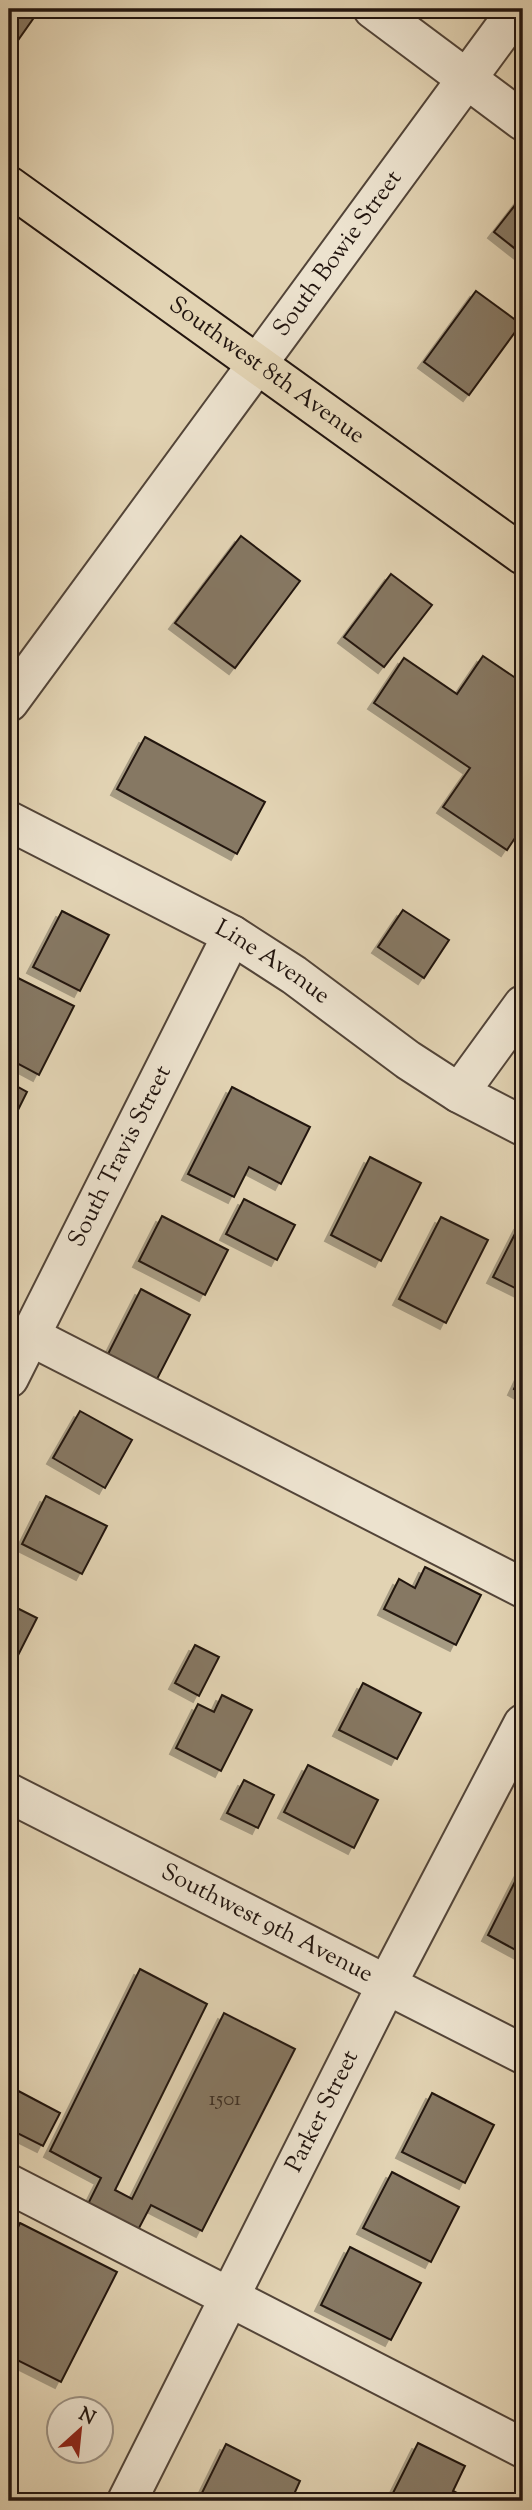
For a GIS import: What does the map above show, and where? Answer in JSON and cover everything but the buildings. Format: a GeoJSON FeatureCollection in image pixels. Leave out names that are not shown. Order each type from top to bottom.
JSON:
{"type":"FeatureCollection","features":[{"type":"Feature","properties":{"kind":"main road","name":"Southwest 8th Avenue"},"geometry":{"type":"LineString","coordinates":[[9,186],[523,555]]}},
{"type":"Feature","properties":{"kind":"street"},"geometry":{"type":"LineString","coordinates":[[373,9],[523,121]]}},
{"type":"Feature","properties":{"kind":"street","name":"South Bowie Street"},"geometry":{"type":"LineString","coordinates":[[9,702],[518,9]]}},
{"type":"Feature","properties":{"kind":"street","name":"Line Avenue"},"geometry":{"type":"LineString","coordinates":[[9,821],[232,935],[459,1093],[523,1126]]}},
{"type":"Feature","properties":{"kind":"street","name":"South Travis Street"},"geometry":{"type":"LineString","coordinates":[[9,1378],[232,935]]}},
{"type":"Feature","properties":{"kind":"street"},"geometry":{"type":"LineString","coordinates":[[459,1093],[523,1005]]}},
{"type":"Feature","properties":{"kind":"street"},"geometry":{"type":"LineString","coordinates":[[30,1336],[523,1588]]}},
{"type":"Feature","properties":{"kind":"street","name":"Parker Street"},"geometry":{"type":"LineString","coordinates":[[127,2501],[387,1984],[523,1724]]}},
{"type":"Feature","properties":{"kind":"street","name":"Southwest 9th Avenue"},"geometry":{"type":"LineString","coordinates":[[9,1793],[523,2054]]}},
{"type":"Feature","properties":{"kind":"street"},"geometry":{"type":"LineString","coordinates":[[9,1820],[42,1823],[96,1837]]}},
{"type":"Feature","properties":{"kind":"street"},"geometry":{"type":"LineString","coordinates":[[9,2184],[523,2448]]}}]}
